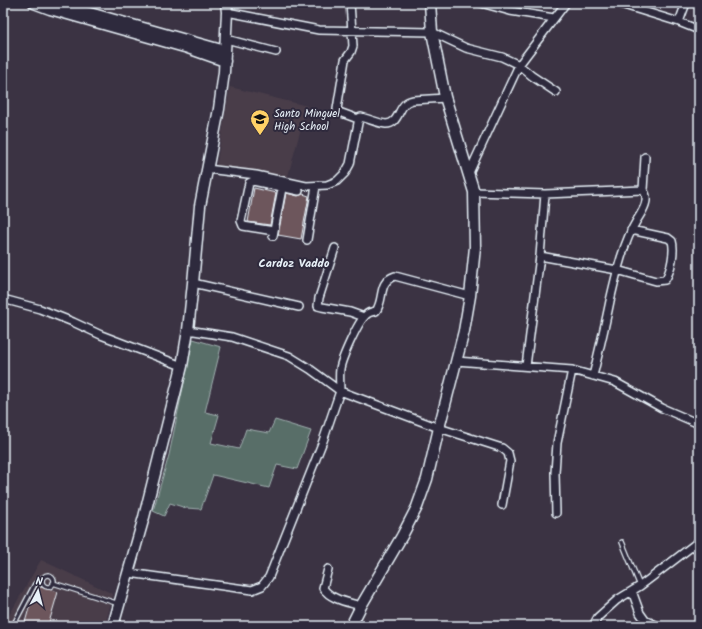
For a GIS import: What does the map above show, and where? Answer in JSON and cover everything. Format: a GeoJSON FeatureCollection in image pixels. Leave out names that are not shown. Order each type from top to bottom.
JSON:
{"type":"FeatureCollection","features":[{"type":"Feature","properties":{"kind":"street"},"geometry":{"type":"LineString","coordinates":[[34,3],[50,9],[188,48],[225,56]]}},
{"type":"Feature","properties":{"kind":"street"},"geometry":{"type":"LineString","coordinates":[[54,3],[225,56]]}},
{"type":"Feature","properties":{"kind":"street"},"geometry":{"type":"LineString","coordinates":[[350,3],[353,46],[351,52],[345,60],[337,109],[339,112],[358,119],[360,117],[387,124],[392,123],[404,104],[408,101],[446,98]]}},
{"type":"Feature","properties":{"kind":"street"},"geometry":{"type":"LineString","coordinates":[[351,626],[402,536],[417,507],[428,479],[439,428],[464,331],[470,296],[475,248],[474,192],[446,98],[432,32],[430,3]]}},
{"type":"Feature","properties":{"kind":"street"},"geometry":{"type":"LineString","coordinates":[[481,3],[510,11],[554,18]]}},
{"type":"Feature","properties":{"kind":"street"},"geometry":{"type":"LineString","coordinates":[[510,11],[512,3]]}},
{"type":"Feature","properties":{"kind":"street"},"geometry":{"type":"LineString","coordinates":[[468,175],[519,65],[566,3]]}},
{"type":"Feature","properties":{"kind":"street"},"geometry":{"type":"LineString","coordinates":[[617,3],[679,22],[699,30]]}},
{"type":"Feature","properties":{"kind":"street"},"geometry":{"type":"LineString","coordinates":[[679,22],[686,3]]}},
{"type":"Feature","properties":{"kind":"street"},"geometry":{"type":"LineString","coordinates":[[113,626],[144,517],[182,366],[188,330],[200,206],[219,109],[225,56],[227,8],[319,30],[432,32],[466,48],[502,57],[519,65],[532,76],[556,92]]}},
{"type":"Feature","properties":{"kind":"street"},"geometry":{"type":"LineString","coordinates":[[226,40],[276,52]]}},
{"type":"Feature","properties":{"kind":"street"},"geometry":{"type":"LineString","coordinates":[[282,184],[274,234],[243,226],[241,221],[249,183],[253,181],[306,186],[327,185],[336,181],[345,173],[350,164],[358,119]]}},
{"type":"Feature","properties":{"kind":"street"},"geometry":{"type":"LineString","coordinates":[[594,376],[617,270],[631,230],[644,209],[646,200],[643,190],[645,157]]}},
{"type":"Feature","properties":{"kind":"street"},"geometry":{"type":"LineString","coordinates":[[207,169],[256,175],[299,191]]}},
{"type":"Feature","properties":{"kind":"street"},"geometry":{"type":"LineString","coordinates":[[307,240],[316,186]]}},
{"type":"Feature","properties":{"kind":"street"},"geometry":{"type":"LineString","coordinates":[[474,192],[545,194],[643,190]]}},
{"type":"Feature","properties":{"kind":"street"},"geometry":{"type":"LineString","coordinates":[[526,366],[540,256],[545,194]]}},
{"type":"Feature","properties":{"kind":"street"},"geometry":{"type":"LineString","coordinates":[[540,256],[617,270],[656,281],[665,280],[668,275],[674,250],[672,241],[668,238],[631,230]]}},
{"type":"Feature","properties":{"kind":"street"},"geometry":{"type":"LineString","coordinates":[[335,248],[319,298],[318,306],[350,312],[364,317]]}},
{"type":"Feature","properties":{"kind":"street"},"geometry":{"type":"LineString","coordinates":[[129,573],[252,590],[262,586],[269,577],[323,441],[340,391],[340,368],[344,355],[364,317],[370,312],[376,311],[379,306],[385,282],[395,276],[470,296]]}},
{"type":"Feature","properties":{"kind":"street"},"geometry":{"type":"LineString","coordinates":[[193,283],[299,307]]}},
{"type":"Feature","properties":{"kind":"street"},"geometry":{"type":"LineString","coordinates":[[3,299],[40,309],[74,322],[101,335],[182,366]]}},
{"type":"Feature","properties":{"kind":"street"},"geometry":{"type":"LineString","coordinates":[[188,330],[232,337],[289,356],[340,391],[439,428],[502,448],[508,453],[510,461],[502,506]]}},
{"type":"Feature","properties":{"kind":"street"},"geometry":{"type":"LineString","coordinates":[[456,361],[572,370],[615,382],[662,408],[698,421]]}},
{"type":"Feature","properties":{"kind":"street"},"geometry":{"type":"LineString","coordinates":[[556,513],[555,473],[557,443],[572,370]]}},
{"type":"Feature","properties":{"kind":"street"},"geometry":{"type":"LineString","coordinates":[[592,626],[598,617],[617,600],[640,586],[699,541]]}},
{"type":"Feature","properties":{"kind":"street"},"geometry":{"type":"LineString","coordinates":[[328,569],[323,588],[326,593],[331,597],[361,606]]}},
{"type":"Feature","properties":{"kind":"street"},"geometry":{"type":"LineString","coordinates":[[632,591],[640,613],[645,620],[658,626]]}},
{"type":"Feature","properties":{"kind":"lane"},"geometry":{"type":"LineString","coordinates":[[622,542],[640,586]]}},
{"type":"Feature","properties":{"kind":"lane"},"geometry":{"type":"LineString","coordinates":[[13,626],[35,584],[45,575],[49,575],[54,579],[54,583]]}},
{"type":"Feature","properties":{"kind":"lane"},"geometry":{"type":"LineString","coordinates":[[42,578],[42,584],[45,586],[51,586],[54,583]]}},
{"type":"Feature","properties":{"kind":"lane"},"geometry":{"type":"LineString","coordinates":[[54,583],[120,605]]}},
{"type":"Feature","properties":{"kind":"shaded area","name":"Santo Minguel High School"},"geometry":{"type":"Polygon","coordinates":[[[230,87],[307,106],[286,183],[216,167],[230,87]]]}},
{"type":"Feature","properties":{"kind":"shaded area"},"geometry":{"type":"Polygon","coordinates":[[[41,560],[113,594],[105,626],[3,626],[41,560]]]}},
{"type":"Feature","properties":{"kind":"green space"},"geometry":{"type":"Polygon","coordinates":[[[193,339],[221,347],[205,412],[219,415],[211,443],[239,449],[246,429],[269,433],[275,420],[311,431],[297,469],[277,465],[269,488],[213,475],[201,509],[186,508],[170,503],[164,516],[153,511],[169,455],[193,339]]]}},
{"type":"Feature","properties":{"kind":"building"},"geometry":{"type":"Polygon","coordinates":[[[254,188],[276,193],[270,225],[248,222],[254,188]]]}},
{"type":"Feature","properties":{"kind":"building"},"geometry":{"type":"Polygon","coordinates":[[[286,193],[298,196],[303,194],[309,196],[301,239],[278,235],[286,193]]]}},
{"type":"Feature","properties":{"kind":"building"},"geometry":{"type":"Polygon","coordinates":[[[37,586],[58,592],[48,626],[24,626],[33,594],[37,586]]]}},
{"type":"Feature","properties":{"kind":"place","name":"Santo Minguel High School"},"geometry":{"type":"Point","coordinates":[260,136]}},
{"type":"Feature","properties":{"kind":"district","name":"Cardoz Vaddo"},"geometry":{"type":"Point","coordinates":[294,263]}}]}
